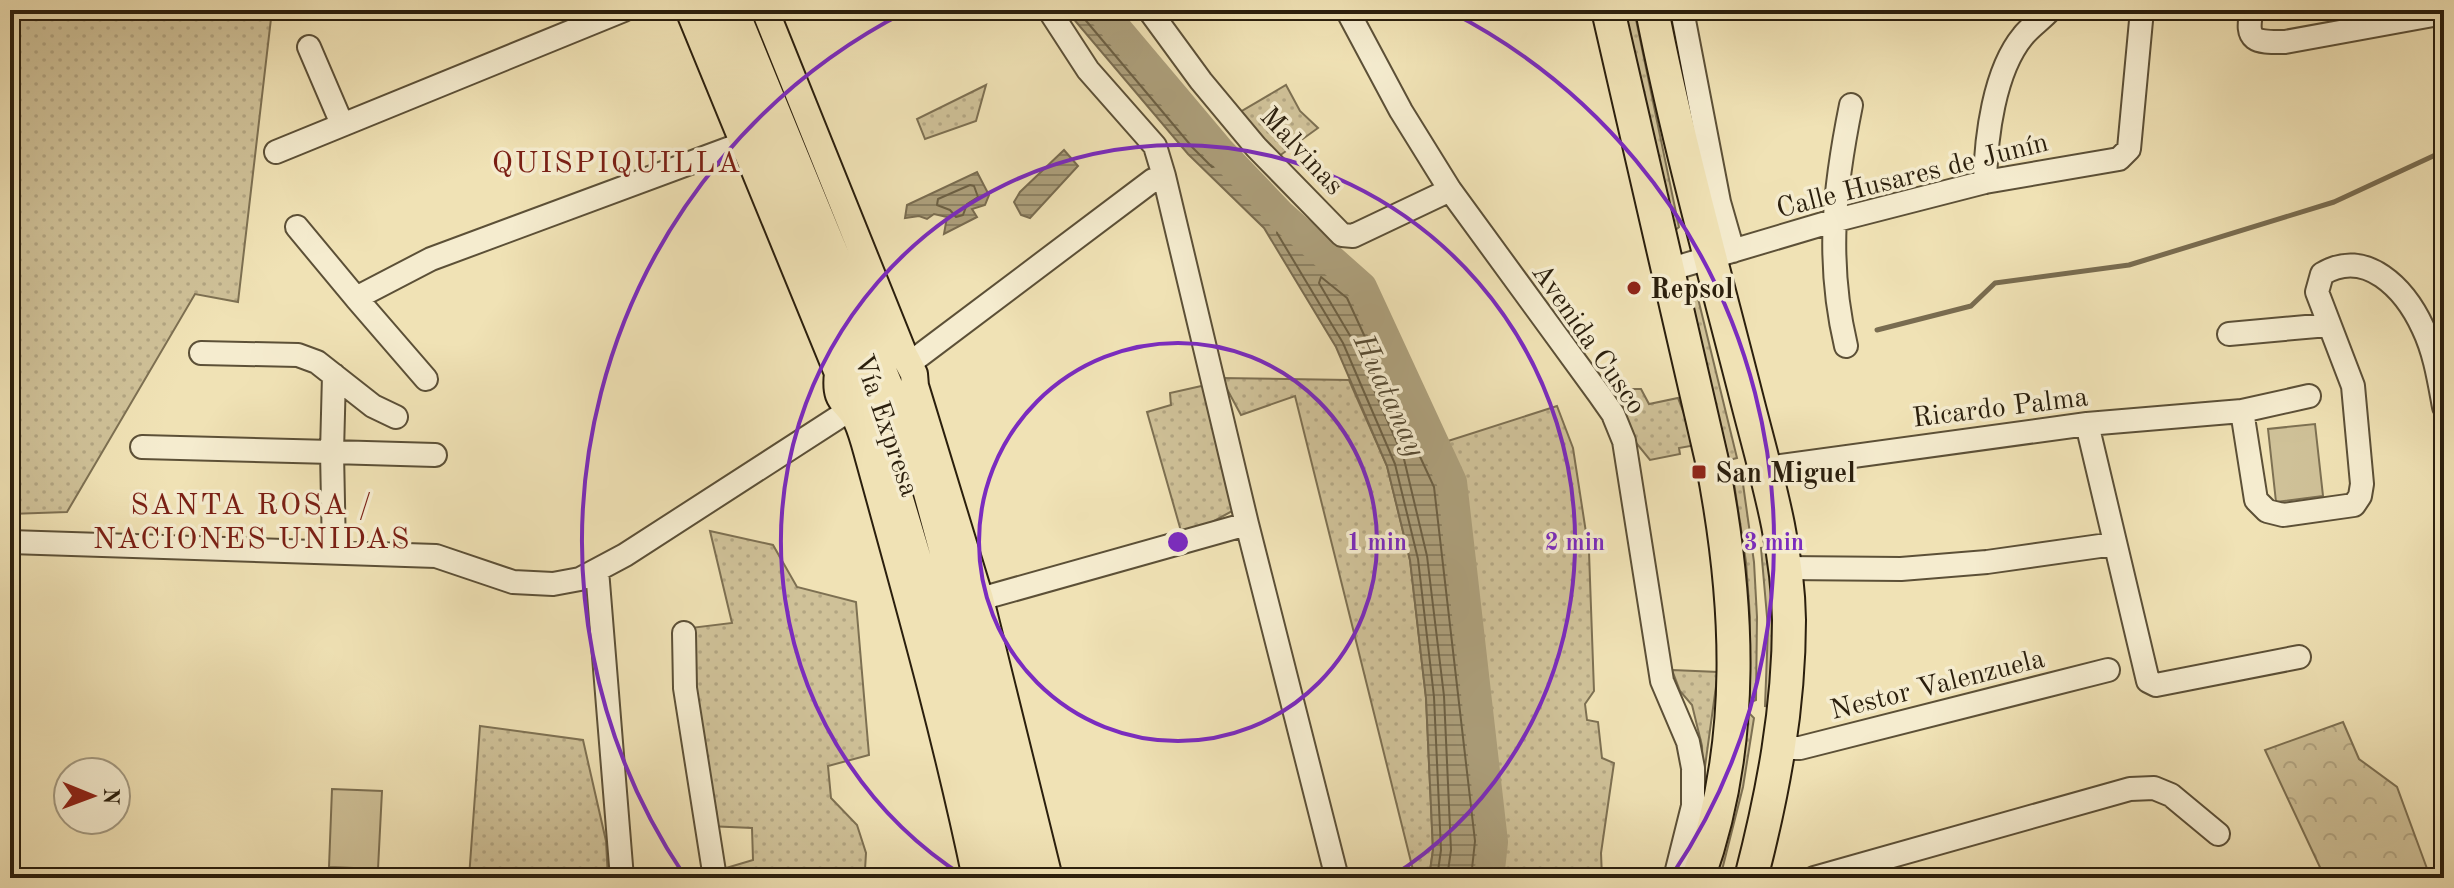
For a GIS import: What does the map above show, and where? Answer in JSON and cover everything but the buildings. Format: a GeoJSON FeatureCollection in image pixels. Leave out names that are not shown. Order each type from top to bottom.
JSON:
{"type":"FeatureCollection","features":[{"type":"Feature","properties":{"kind":"highway"},"geometry":{"type":"LineString","coordinates":[[1608,10],[1716,482],[1733,592],[1734,694],[1721,786],[1698,878]]}},
{"type":"Feature","properties":{"kind":"highway"},"geometry":{"type":"LineString","coordinates":[[1652,10],[1722,254],[1785,568],[1789,619],[1786,701],[1780,748],[1751,878]]}},
{"type":"Feature","properties":{"kind":"highway"},"geometry":{"type":"LineString","coordinates":[[1716,482],[1766,468]]}},
{"type":"Feature","properties":{"kind":"main road","name":"Vía Expresa"},"geometry":{"type":"LineString","coordinates":[[689,10],[744,143],[854,356]]}},
{"type":"Feature","properties":{"kind":"main road","name":"Vía Expresa"},"geometry":{"type":"LineString","coordinates":[[709,10],[854,356],[839,395],[870,416],[927,493],[962,622],[1023,878]]}},
{"type":"Feature","properties":{"kind":"main road","name":"Vía Expresa"},"geometry":{"type":"LineString","coordinates":[[735,10],[854,356],[976,878]]}},
{"type":"Feature","properties":{"kind":"main road","name":"Vía Expresa"},"geometry":{"type":"LineString","coordinates":[[765,10],[910,368],[980,599],[1049,878]]}},
{"type":"Feature","properties":{"kind":"main road"},"geometry":{"type":"LineString","coordinates":[[854,356],[885,344],[910,368],[911,401],[870,416]]}},
{"type":"Feature","properties":{"kind":"main road","name":"Vía Expresa"},"geometry":{"type":"LineString","coordinates":[[870,416],[938,626],[999,878]]}},
{"type":"Feature","properties":{"kind":"street"},"geometry":{"type":"LineString","coordinates":[[276,152],[624,10]]}},
{"type":"Feature","properties":{"kind":"street"},"geometry":{"type":"LineString","coordinates":[[1049,10],[1088,70],[1155,146],[1337,878]]}},
{"type":"Feature","properties":{"kind":"street","name":"Malvinas"},"geometry":{"type":"LineString","coordinates":[[1149,10],[1201,81],[1256,147],[1342,235],[1353,236],[1450,190]]}},
{"type":"Feature","properties":{"kind":"street","name":"Avenida Cusco"},"geometry":{"type":"LineString","coordinates":[[1347,10],[1401,111],[1450,190],[1606,404],[1624,441],[1662,681],[1688,742],[1693,768],[1693,806],[1675,878]]}},
{"type":"Feature","properties":{"kind":"street"},"geometry":{"type":"LineString","coordinates":[[1682,10],[1719,202],[1722,254]]}},
{"type":"Feature","properties":{"kind":"street"},"geometry":{"type":"LineString","coordinates":[[1985,182],[1985,162],[1998,84],[2023,36],[2050,10]]}},
{"type":"Feature","properties":{"kind":"street","name":"Calle Husares de Junín"},"geometry":{"type":"LineString","coordinates":[[1668,270],[1833,221],[1985,182],[2119,159],[2129,149],[2142,10]]}},
{"type":"Feature","properties":{"kind":"street"},"geometry":{"type":"LineString","coordinates":[[2252,10],[2248,27],[2251,36],[2260,42],[2285,42],[2444,13]]}},
{"type":"Feature","properties":{"kind":"street"},"geometry":{"type":"LineString","coordinates":[[309,47],[342,124]]}},
{"type":"Feature","properties":{"kind":"street"},"geometry":{"type":"LineString","coordinates":[[1846,346],[1837,308],[1833,221],[1851,105]]}},
{"type":"Feature","properties":{"kind":"street"},"geometry":{"type":"LineString","coordinates":[[356,298],[431,259],[744,143]]}},
{"type":"Feature","properties":{"kind":"street"},"geometry":{"type":"LineString","coordinates":[[910,368],[1153,180],[1164,176]]}},
{"type":"Feature","properties":{"kind":"street"},"geometry":{"type":"LineString","coordinates":[[297,227],[426,379]]}},
{"type":"Feature","properties":{"kind":"street"},"geometry":{"type":"LineString","coordinates":[[2242,411],[2256,500],[2267,511],[2283,515],[2354,505],[2360,496],[2362,484],[2353,386],[2317,292],[2322,274],[2336,265],[2354,264],[2376,271],[2397,289],[2423,326],[2436,362],[2444,407]]}},
{"type":"Feature","properties":{"kind":"street"},"geometry":{"type":"LineString","coordinates":[[2229,334],[2328,325]]}},
{"type":"Feature","properties":{"kind":"street"},"geometry":{"type":"LineString","coordinates":[[201,353],[298,355],[317,362],[373,406],[396,417]]}},
{"type":"Feature","properties":{"kind":"street"},"geometry":{"type":"LineString","coordinates":[[334,375],[334,552]]}},
{"type":"Feature","properties":{"kind":"street","name":"Ricardo Palma"},"geometry":{"type":"LineString","coordinates":[[1766,468],[2087,424],[2242,411],[2309,396]]}},
{"type":"Feature","properties":{"kind":"street"},"geometry":{"type":"LineString","coordinates":[[10,542],[436,556],[513,582],[536,584],[580,579],[870,416]]}},
{"type":"Feature","properties":{"kind":"street"},"geometry":{"type":"LineString","coordinates":[[2087,424],[2148,681],[2156,685],[2299,657]]}},
{"type":"Feature","properties":{"kind":"street"},"geometry":{"type":"LineString","coordinates":[[142,447],[435,455]]}},
{"type":"Feature","properties":{"kind":"street"},"geometry":{"type":"LineString","coordinates":[[980,599],[1247,524]]}},
{"type":"Feature","properties":{"kind":"street"},"geometry":{"type":"LineString","coordinates":[[1785,568],[1901,569],[1987,562],[2114,544]]}},
{"type":"Feature","properties":{"kind":"street"},"geometry":{"type":"LineString","coordinates":[[597,570],[622,878]]}},
{"type":"Feature","properties":{"kind":"street"},"geometry":{"type":"LineString","coordinates":[[684,633],[685,688],[715,878]]}},
{"type":"Feature","properties":{"kind":"street","name":"Nestor Valenzuela"},"geometry":{"type":"LineString","coordinates":[[1780,748],[1800,748],[2108,670]]}},
{"type":"Feature","properties":{"kind":"street"},"geometry":{"type":"LineString","coordinates":[[1814,878],[2130,789],[2154,788],[2171,795],[2218,834]]}},
{"type":"Feature","properties":{"kind":"green space"},"geometry":{"type":"Polygon","coordinates":[[[10,10],[272,10],[238,302],[195,294],[67,512],[10,514],[10,10]]]}},
{"type":"Feature","properties":{"kind":"green space"},"geometry":{"type":"Polygon","coordinates":[[[1625,10],[1634,10],[1679,227],[1673,232],[1625,10]]]}},
{"type":"Feature","properties":{"kind":"green space"},"geometry":{"type":"Polygon","coordinates":[[[986,85],[976,121],[925,139],[917,119],[986,85]]]}},
{"type":"Feature","properties":{"kind":"green space"},"geometry":{"type":"Polygon","coordinates":[[[1286,85],[1300,111],[1318,128],[1275,159],[1235,115],[1286,85]]]}},
{"type":"Feature","properties":{"kind":"green space"},"geometry":{"type":"Polygon","coordinates":[[[1695,286],[1737,458],[1729,460],[1686,288],[1695,286]]]}},
{"type":"Feature","properties":{"kind":"green space"},"geometry":{"type":"Polygon","coordinates":[[[1221,378],[1349,380],[1387,466],[1410,560],[1426,698],[1433,850],[1429,878],[1415,878],[1295,396],[1241,415],[1221,378]]]}},
{"type":"Feature","properties":{"kind":"green space"},"geometry":{"type":"Polygon","coordinates":[[[1206,385],[1236,509],[1183,538],[1147,412],[1171,405],[1170,393],[1206,385]]]}},
{"type":"Feature","properties":{"kind":"green space"},"geometry":{"type":"Polygon","coordinates":[[[1616,389],[1641,389],[1649,404],[1678,398],[1696,445],[1679,448],[1680,454],[1650,460],[1633,439],[1616,389]]]}},
{"type":"Feature","properties":{"kind":"green space"},"geometry":{"type":"Polygon","coordinates":[[[1557,406],[1573,448],[1589,552],[1594,691],[1585,704],[1587,720],[1598,722],[1602,758],[1614,763],[1601,853],[1602,878],[1488,878],[1492,836],[1448,441],[1557,406]]]}},
{"type":"Feature","properties":{"kind":"green space"},"geometry":{"type":"Polygon","coordinates":[[[2315,424],[2323,496],[2276,502],[2268,429],[2315,424]]]}},
{"type":"Feature","properties":{"kind":"green space"},"geometry":{"type":"Polygon","coordinates":[[[1734,483],[1743,484],[1754,562],[1757,617],[1756,700],[1746,704],[1750,617],[1746,562],[1734,483]]]}},
{"type":"Feature","properties":{"kind":"green space"},"geometry":{"type":"Polygon","coordinates":[[[710,531],[773,545],[797,587],[856,602],[869,755],[828,766],[831,798],[857,825],[866,853],[868,878],[717,878],[716,871],[753,860],[752,828],[707,826],[682,629],[732,623],[710,531]]]}},
{"type":"Feature","properties":{"kind":"green space"},"geometry":{"type":"Polygon","coordinates":[[[1772,547],[1774,707],[1765,706],[1768,628],[1761,548],[1772,547]]]}},
{"type":"Feature","properties":{"kind":"green space"},"geometry":{"type":"Polygon","coordinates":[[[1672,670],[1718,672],[1703,781],[1702,746],[1692,705],[1680,691],[1672,670]]]}},
{"type":"Feature","properties":{"kind":"green space"},"geometry":{"type":"Polygon","coordinates":[[[1747,711],[1754,718],[1743,787],[1720,878],[1711,878],[1747,711]]]}},
{"type":"Feature","properties":{"kind":"green space"},"geometry":{"type":"Polygon","coordinates":[[[2343,722],[2359,759],[2397,787],[2429,874],[2426,878],[2325,878],[2265,750],[2343,722]]]}},
{"type":"Feature","properties":{"kind":"green space"},"geometry":{"type":"Polygon","coordinates":[[[480,726],[583,740],[606,841],[608,878],[469,878],[480,726]]]}},
{"type":"Feature","properties":{"kind":"green space"},"geometry":{"type":"Polygon","coordinates":[[[332,789],[382,791],[378,869],[329,867],[332,789]]]}},
{"type":"Feature","properties":{"kind":"water","name":"Huatanay"},"geometry":{"type":"Polygon","coordinates":[[[1066,10],[1101,10],[1219,150],[1281,215],[1362,287],[1452,482],[1493,842],[1489,878],[1429,878],[1433,850],[1426,698],[1410,560],[1387,466],[1336,347],[1264,228],[1188,154],[1066,10]]]}},
{"type":"Feature","properties":{"kind":"water"},"geometry":{"type":"Polygon","coordinates":[[[1064,150],[1078,166],[1030,218],[1021,215],[1014,202],[1020,192],[1064,150]]]}},
{"type":"Feature","properties":{"kind":"water"},"geometry":{"type":"Polygon","coordinates":[[[977,172],[989,195],[985,205],[972,209],[977,217],[944,234],[947,217],[934,214],[927,219],[919,216],[905,218],[907,205],[977,172]]]}},
{"type":"Feature","properties":{"kind":"waterway","name":"Huatanay"},"geometry":{"type":"LineString","coordinates":[[1101,10],[1219,150],[1281,215],[1362,287],[1452,482],[1493,842],[1489,878]]}},
{"type":"Feature","properties":{"kind":"waterway"},"geometry":{"type":"LineString","coordinates":[[1877,330],[1971,306],[1995,283],[2129,265],[2334,202],[2444,151]]}},
{"type":"Feature","properties":{"kind":"place","name":"Repsol"},"geometry":{"type":"Point","coordinates":[1634,288]}},
{"type":"Feature","properties":{"kind":"place","name":"San Miguel"},"geometry":{"type":"Point","coordinates":[1699,472]}},
{"type":"Feature","properties":{"kind":"district","name":"QUISPIQUILLA"},"geometry":{"type":"Point","coordinates":[617,162]}},
{"type":"Feature","properties":{"kind":"district","name":"SANTA ROSA / NACIONES UNIDAS"},"geometry":{"type":"Point","coordinates":[252,521]}}]}
